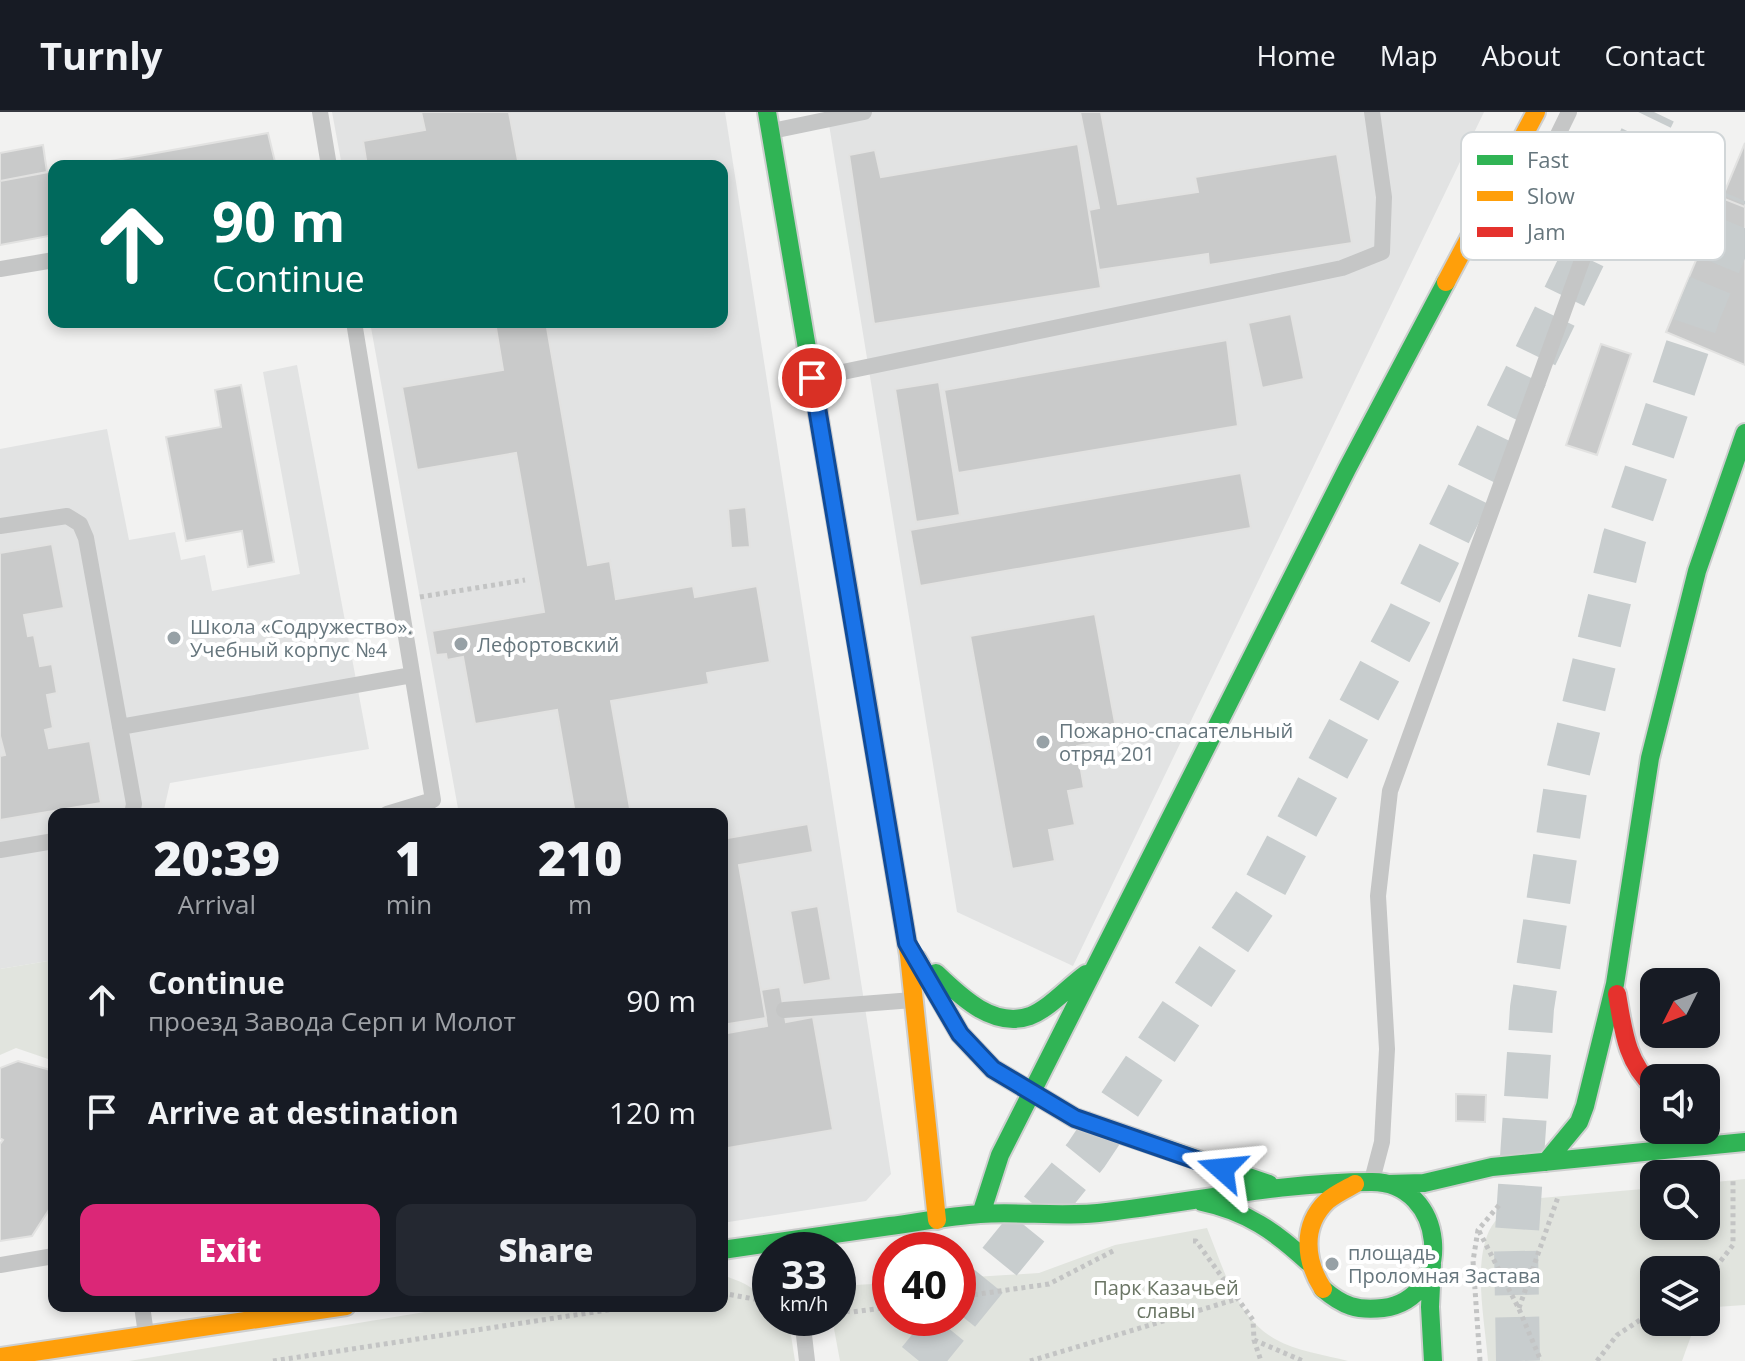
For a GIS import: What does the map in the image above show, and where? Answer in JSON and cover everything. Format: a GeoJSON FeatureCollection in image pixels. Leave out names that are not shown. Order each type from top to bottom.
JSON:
{"type":"FeatureCollection","features":[{"type":"Feature","properties":{"kind":"street"},"geometry":{"type":"LineString","coordinates":[[767,112],[907,943],[937,1220]]}},
{"type":"Feature","properties":{"kind":"street"},"geometry":{"type":"LineString","coordinates":[[1525,132],[1536,112]]}},
{"type":"Feature","properties":{"kind":"street"},"geometry":{"type":"LineString","coordinates":[[981,1214],[1000,1155],[1347,469],[1461,254]]}},
{"type":"Feature","properties":{"kind":"street"},"geometry":{"type":"LineString","coordinates":[[1546,1162],[1579,1122],[1615,984],[1650,758],[1697,571],[1745,433]]}},
{"type":"Feature","properties":{"kind":"street"},"geometry":{"type":"LineString","coordinates":[[907,943],[966,1000],[1000,1017],[1030,1016],[1094,968]]}},
{"type":"Feature","properties":{"kind":"street"},"geometry":{"type":"LineString","coordinates":[[907,943],[960,1034],[993,1069],[1075,1118],[1278,1187]]}},
{"type":"Feature","properties":{"kind":"street"},"geometry":{"type":"LineString","coordinates":[[1615,984],[1626,1042],[1640,1074]]}},
{"type":"Feature","properties":{"kind":"street"},"geometry":{"type":"LineString","coordinates":[[856,1235],[981,1214],[1088,1214],[1278,1187],[1424,1183],[1492,1167],[1745,1142]]}},
{"type":"Feature","properties":{"kind":"street"},"geometry":{"type":"LineString","coordinates":[[1467,1189],[1492,1167]]}},
{"type":"Feature","properties":{"kind":"street"},"geometry":{"type":"LineString","coordinates":[[1433,1361],[1430,1307],[1433,1256],[1427,1215],[1417,1202],[1404,1191],[1371,1183],[1332,1195],[1315,1213],[1307,1237],[1308,1262],[1324,1291],[1352,1308],[1386,1309],[1408,1298],[1425,1280],[1433,1256],[1448,1215]]}},
{"type":"Feature","properties":{"kind":"street"},"geometry":{"type":"LineString","coordinates":[[1188,1200],[1226,1206],[1254,1217],[1278,1233],[1308,1262]]}},
{"type":"Feature","properties":{"kind":"street"},"geometry":{"type":"LineString","coordinates":[[728,1250],[752,1248]]}},
{"type":"Feature","properties":{"kind":"street"},"geometry":{"type":"LineString","coordinates":[[1369,1310],[1396,1326]]}},
{"type":"Feature","properties":{"kind":"street"},"geometry":{"type":"LineString","coordinates":[[0,1357],[306,1312]]}},
{"type":"Feature","properties":{"kind":"street"},"geometry":{"type":"LineString","coordinates":[[1411,1339],[1426,1361]]}},
{"type":"Feature","properties":{"kind":"lane"},"geometry":{"type":"LineString","coordinates":[[320,112],[328,160]]}},
{"type":"Feature","properties":{"kind":"lane"},"geometry":{"type":"LineString","coordinates":[[770,131],[864,112]]}},
{"type":"Feature","properties":{"kind":"lane"},"geometry":{"type":"LineString","coordinates":[[812,378],[1342,268],[1382,252],[1384,197],[1372,112]]}},
{"type":"Feature","properties":{"kind":"lane"},"geometry":{"type":"LineString","coordinates":[[1559,132],[1569,112]]}},
{"type":"Feature","properties":{"kind":"lane"},"geometry":{"type":"LineString","coordinates":[[1371,1183],[1382,1142],[1386,1065],[1378,896],[1390,791],[1582,260]]}},
{"type":"Feature","properties":{"kind":"lane"},"geometry":{"type":"LineString","coordinates":[[0,269],[48,261]]}},
{"type":"Feature","properties":{"kind":"lane"},"geometry":{"type":"LineString","coordinates":[[355,328],[433,800],[407,808]]}},
{"type":"Feature","properties":{"kind":"lane"},"geometry":{"type":"LineString","coordinates":[[0,526],[67,516],[80,524],[86,538],[133,808]]}},
{"type":"Feature","properties":{"kind":"lane"},"geometry":{"type":"LineString","coordinates":[[120,727],[412,675]]}},
{"type":"Feature","properties":{"kind":"lane"},"geometry":{"type":"LineString","coordinates":[[0,850],[48,842]]}},
{"type":"Feature","properties":{"kind":"lane"},"geometry":{"type":"LineString","coordinates":[[784,1010],[915,1000]]}},
{"type":"Feature","properties":{"kind":"lane"},"geometry":{"type":"LineString","coordinates":[[0,1265],[48,1257]]}},
{"type":"Feature","properties":{"kind":"lane"},"geometry":{"type":"LineString","coordinates":[[143,1312],[146,1336]]}},
{"type":"Feature","properties":{"kind":"lane"},"geometry":{"type":"LineString","coordinates":[[804,1336],[807,1361]]}},
{"type":"Feature","properties":{"kind":"path"},"geometry":{"type":"LineString","coordinates":[[399,601],[525,580]]}},
{"type":"Feature","properties":{"kind":"path"},"geometry":{"type":"LineString","coordinates":[[1720,1262],[1733,1245],[1733,1175]]}},
{"type":"Feature","properties":{"kind":"path"},"geometry":{"type":"LineString","coordinates":[[1519,1309],[1560,1191],[1546,1192]]}},
{"type":"Feature","properties":{"kind":"path"},"geometry":{"type":"LineString","coordinates":[[1480,1361],[1473,1261],[1478,1230],[1503,1201],[1510,1198]]}},
{"type":"Feature","properties":{"kind":"path"},"geometry":{"type":"LineString","coordinates":[[1478,1230],[1519,1309],[1541,1361]]}},
{"type":"Feature","properties":{"kind":"path"},"geometry":{"type":"LineString","coordinates":[[1183,1240],[1196,1241],[1253,1320],[1254,1340],[1261,1361]]}},
{"type":"Feature","properties":{"kind":"path"},"geometry":{"type":"LineString","coordinates":[[976,1294],[1049,1284],[1118,1249]]}},
{"type":"Feature","properties":{"kind":"path"},"geometry":{"type":"LineString","coordinates":[[728,1294],[752,1299]]}},
{"type":"Feature","properties":{"kind":"path"},"geometry":{"type":"LineString","coordinates":[[1030,1361],[1237,1299]]}},
{"type":"Feature","properties":{"kind":"path"},"geometry":{"type":"LineString","coordinates":[[273,1361],[596,1312]]}},
{"type":"Feature","properties":{"kind":"path"},"geometry":{"type":"LineString","coordinates":[[1597,1361],[1617,1335],[1640,1320]]}},
{"type":"Feature","properties":{"kind":"path"},"geometry":{"type":"LineString","coordinates":[[1254,1340],[1303,1361]]}},
{"type":"Feature","properties":{"kind":"shaded area"},"geometry":{"type":"Polygon","coordinates":[[[332,112],[725,112],[891,1174],[866,1201],[728,1222],[728,808],[458,808],[371,328],[728,328],[728,160],[341,160],[332,112]]]}},
{"type":"Feature","properties":{"kind":"shaded area"},"geometry":{"type":"Polygon","coordinates":[[[827,112],[1484,112],[1474,132],[1461,132],[1461,160],[1073,966],[957,912],[827,112]]]}},
{"type":"Feature","properties":{"kind":"shaded area","name":"Школа «Содружество». Учебный корпус №4"},"geometry":{"type":"Polygon","coordinates":[[[297,365],[369,749],[170,783],[164,808],[48,808],[48,961],[0,969],[0,449],[107,429],[129,540],[175,532],[181,560],[205,555],[212,591],[300,574],[263,372],[297,365]]]}},
{"type":"Feature","properties":{"kind":"green space"},"geometry":{"type":"Polygon","coordinates":[[[48,961],[48,1059],[16,1048],[0,1055],[0,969],[48,961]]]}},
{"type":"Feature","properties":{"kind":"green space"},"geometry":{"type":"Polygon","coordinates":[[[1745,1179],[1745,1305],[1720,1307],[1720,1256],[1640,1256],[1640,1336],[1691,1336],[1682,1361],[1488,1361],[1481,1294],[1484,1245],[1495,1222],[1519,1200],[1640,1189],[1640,1240],[1720,1240],[1720,1182],[1745,1179]]]}},
{"type":"Feature","properties":{"kind":"green space","name":"Парк Казачьей славы"},"geometry":{"type":"Polygon","coordinates":[[[1207,1228],[1232,1290],[1262,1330],[1292,1347],[1348,1361],[840,1361],[835,1336],[856,1336],[856,1285],[872,1284],[872,1336],[976,1336],[976,1277],[1039,1273],[1115,1245],[1207,1228]]]}},
{"type":"Feature","properties":{"kind":"green space"},"geometry":{"type":"Polygon","coordinates":[[[728,1277],[752,1289],[752,1336],[791,1336],[795,1361],[129,1361],[425,1312],[728,1312],[728,1277]]]}},
{"type":"Feature","properties":{"kind":"building"},"geometry":{"type":"Polygon","coordinates":[[[421,112],[509,112],[518,160],[366,160],[363,141],[425,130],[421,112]]]}},
{"type":"Feature","properties":{"kind":"building"},"geometry":{"type":"Polygon","coordinates":[[[1080,112],[1101,112],[1118,204],[1198,192],[1195,177],[1337,154],[1352,243],[1209,265],[1208,254],[1099,270],[1089,210],[1099,208],[1080,112]]]}},
{"type":"Feature","properties":{"kind":"building"},"geometry":{"type":"Polygon","coordinates":[[[268,133],[275,160],[117,160],[268,133]]]}},
{"type":"Feature","properties":{"kind":"building"},"geometry":{"type":"Polygon","coordinates":[[[1745,143],[1745,207],[1725,199],[1725,191],[1745,143]]]}},
{"type":"Feature","properties":{"kind":"building"},"geometry":{"type":"Polygon","coordinates":[[[1078,144],[1101,288],[874,324],[849,155],[875,150],[881,177],[1078,144]]]}},
{"type":"Feature","properties":{"kind":"building"},"geometry":{"type":"Polygon","coordinates":[[[43,145],[47,172],[0,181],[0,153],[43,145]]]}},
{"type":"Feature","properties":{"kind":"building"},"geometry":{"type":"Polygon","coordinates":[[[48,172],[48,236],[0,245],[0,181],[48,172]]]}},
{"type":"Feature","properties":{"kind":"building"},"geometry":{"type":"Polygon","coordinates":[[[1725,199],[1745,207],[1745,365],[1666,332],[1696,260],[1725,260],[1725,199]]]}},
{"type":"Feature","properties":{"kind":"building"},"geometry":{"type":"Polygon","coordinates":[[[1291,314],[1304,379],[1262,388],[1248,323],[1291,314]]]}},
{"type":"Feature","properties":{"kind":"building"},"geometry":{"type":"Polygon","coordinates":[[[496,328],[547,328],[588,565],[610,561],[616,599],[693,586],[695,597],[757,586],[770,662],[707,673],[709,684],[611,701],[630,808],[574,808],[557,710],[475,724],[463,657],[447,660],[446,654],[436,655],[432,631],[544,612],[516,453],[417,470],[402,387],[503,370],[496,328]]]}},
{"type":"Feature","properties":{"kind":"building"},"geometry":{"type":"Polygon","coordinates":[[[1227,340],[1238,426],[958,473],[944,390],[1227,340]]]}},
{"type":"Feature","properties":{"kind":"building"},"geometry":{"type":"Polygon","coordinates":[[[1601,344],[1631,354],[1597,455],[1566,445],[1601,344]]]}},
{"type":"Feature","properties":{"kind":"building"},"geometry":{"type":"Polygon","coordinates":[[[939,382],[960,515],[916,522],[895,389],[939,382]]]}},
{"type":"Feature","properties":{"kind":"building"},"geometry":{"type":"Polygon","coordinates":[[[241,385],[274,562],[248,567],[242,531],[186,541],[166,437],[221,427],[215,390],[241,385]]]}},
{"type":"Feature","properties":{"kind":"building"},"geometry":{"type":"Polygon","coordinates":[[[1241,473],[1251,528],[920,586],[910,530],[1241,473]]]}},
{"type":"Feature","properties":{"kind":"building"},"geometry":{"type":"Polygon","coordinates":[[[746,507],[750,547],[731,548],[728,509],[746,507]]]}},
{"type":"Feature","properties":{"kind":"building"},"geometry":{"type":"Polygon","coordinates":[[[52,544],[64,608],[24,615],[28,636],[34,635],[40,666],[52,664],[57,693],[47,695],[53,728],[45,730],[49,748],[90,741],[101,803],[48,808],[48,812],[0,820],[0,756],[5,755],[0,736],[0,553],[52,544]]]}},
{"type":"Feature","properties":{"kind":"building","name":"Пожарно-спасательный отряд 201"},"geometry":{"type":"Polygon","coordinates":[[[1095,614],[1118,739],[1077,746],[1084,788],[1068,791],[1075,825],[1049,830],[1055,861],[1012,869],[970,636],[1095,614]]]}},
{"type":"Feature","properties":{"kind":"building"},"geometry":{"type":"Polygon","coordinates":[[[808,824],[813,852],[739,865],[766,1018],[728,1024],[728,838],[808,824]]]}},
{"type":"Feature","properties":{"kind":"building"},"geometry":{"type":"Polygon","coordinates":[[[818,906],[831,980],[803,985],[790,911],[818,906]]]}},
{"type":"Feature","properties":{"kind":"building"},"geometry":{"type":"Polygon","coordinates":[[[780,987],[786,1022],[813,1017],[833,1130],[728,1148],[728,1033],[767,1026],[761,990],[780,987]]]}},
{"type":"Feature","properties":{"kind":"building"},"geometry":{"type":"Polygon","coordinates":[[[18,1061],[48,1069],[48,1211],[32,1236],[0,1241],[0,1144],[3,1140],[0,1138],[0,1068],[18,1061]]]}},
{"type":"Feature","properties":{"kind":"building"},"geometry":{"type":"Polygon","coordinates":[[[1456,1094],[1486,1095],[1485,1122],[1456,1121],[1456,1094]]]}},
{"type":"Feature","properties":{"kind":"tunnel"},"geometry":{"type":"LineString","coordinates":[[1644,132],[1654,112]]}},
{"type":"Feature","properties":{"kind":"tunnel"},"geometry":{"type":"LineString","coordinates":[[1725,249],[1745,201]]}},
{"type":"Feature","properties":{"kind":"tunnel"},"geometry":{"type":"LineString","coordinates":[[976,1291],[1086,1155],[1262,892],[1407,620],[1582,260]]}},
{"type":"Feature","properties":{"kind":"tunnel"},"geometry":{"type":"LineString","coordinates":[[1518,1361],[1516,1247],[1532,1008],[1568,772],[1624,539],[1699,312],[1721,260]]}},
{"type":"Feature","properties":{"kind":"tunnel"},"geometry":{"type":"LineString","coordinates":[[919,1361],[939,1336]]}},
{"type":"Feature","properties":{"kind":"traffic: fast"},"geometry":{"type":"LineString","coordinates":[[767,112],[862,673]]}},
{"type":"Feature","properties":{"kind":"traffic: fast"},"geometry":{"type":"LineString","coordinates":[[981,1214],[1000,1155],[1347,469],[1446,282]]}},
{"type":"Feature","properties":{"kind":"traffic: fast"},"geometry":{"type":"LineString","coordinates":[[1546,1162],[1579,1122],[1585,1106],[1615,984],[1650,758],[1697,571],[1745,433]]}},
{"type":"Feature","properties":{"kind":"traffic: fast"},"geometry":{"type":"LineString","coordinates":[[917,959],[960,1034],[993,1069],[1075,1118],[1269,1184]]}},
{"type":"Feature","properties":{"kind":"traffic: fast"},"geometry":{"type":"LineString","coordinates":[[936,973],[978,1008],[1003,1018],[1016,1019],[1045,1008],[1086,974]]}},
{"type":"Feature","properties":{"kind":"traffic: fast"},"geometry":{"type":"LineString","coordinates":[[1388,1184],[1424,1183],[1492,1167],[1745,1142]]}},
{"type":"Feature","properties":{"kind":"traffic: fast"},"geometry":{"type":"LineString","coordinates":[[728,1249],[958,1216],[996,1213],[1091,1214],[1304,1185],[1371,1182],[1396,1187],[1415,1200],[1427,1219],[1433,1241],[1431,1263],[1423,1284],[1407,1300],[1383,1308],[1365,1309],[1337,1300],[1323,1289]]}},
{"type":"Feature","properties":{"kind":"traffic: fast"},"geometry":{"type":"LineString","coordinates":[[1202,1202],[1233,1211],[1260,1224],[1308,1262]]}},
{"type":"Feature","properties":{"kind":"traffic: fast"},"geometry":{"type":"LineString","coordinates":[[1432,1264],[1430,1307],[1433,1361]]}},
{"type":"Feature","properties":{"kind":"traffic: slow"},"geometry":{"type":"LineString","coordinates":[[1525,132],[1536,112]]}},
{"type":"Feature","properties":{"kind":"traffic: slow"},"geometry":{"type":"LineString","coordinates":[[1446,282],[1461,254]]}},
{"type":"Feature","properties":{"kind":"traffic: slow"},"geometry":{"type":"LineString","coordinates":[[862,673],[909,955],[937,1220]]}},
{"type":"Feature","properties":{"kind":"traffic: slow"},"geometry":{"type":"LineString","coordinates":[[1323,1289],[1312,1267],[1308,1244],[1313,1221],[1327,1201],[1355,1184]]}},
{"type":"Feature","properties":{"kind":"traffic: slow"},"geometry":{"type":"LineString","coordinates":[[0,1357],[305,1312]]}},
{"type":"Feature","properties":{"kind":"traffic: jam"},"geometry":{"type":"LineString","coordinates":[[1617,994],[1624,1032],[1640,1071]]}},
{"type":"Feature","properties":{"kind":"place","name":"Школа «Содружество». Учебный корпус №4"},"geometry":{"type":"Point","coordinates":[174,638]}},
{"type":"Feature","properties":{"kind":"place","name":"Лефортовский"},"geometry":{"type":"Point","coordinates":[461,644]}},
{"type":"Feature","properties":{"kind":"place","name":"Пожарно-спасательный отряд 201"},"geometry":{"type":"Point","coordinates":[1043,742]}},
{"type":"Feature","properties":{"kind":"place","name":"площадь Проломная Застава"},"geometry":{"type":"Point","coordinates":[1332,1264]}},
{"type":"Feature","properties":{"kind":"route"},"geometry":{"type":"LineString","coordinates":[[812,378],[907,943],[960,1034],[993,1069],[1075,1118],[1222,1169]]}}]}
